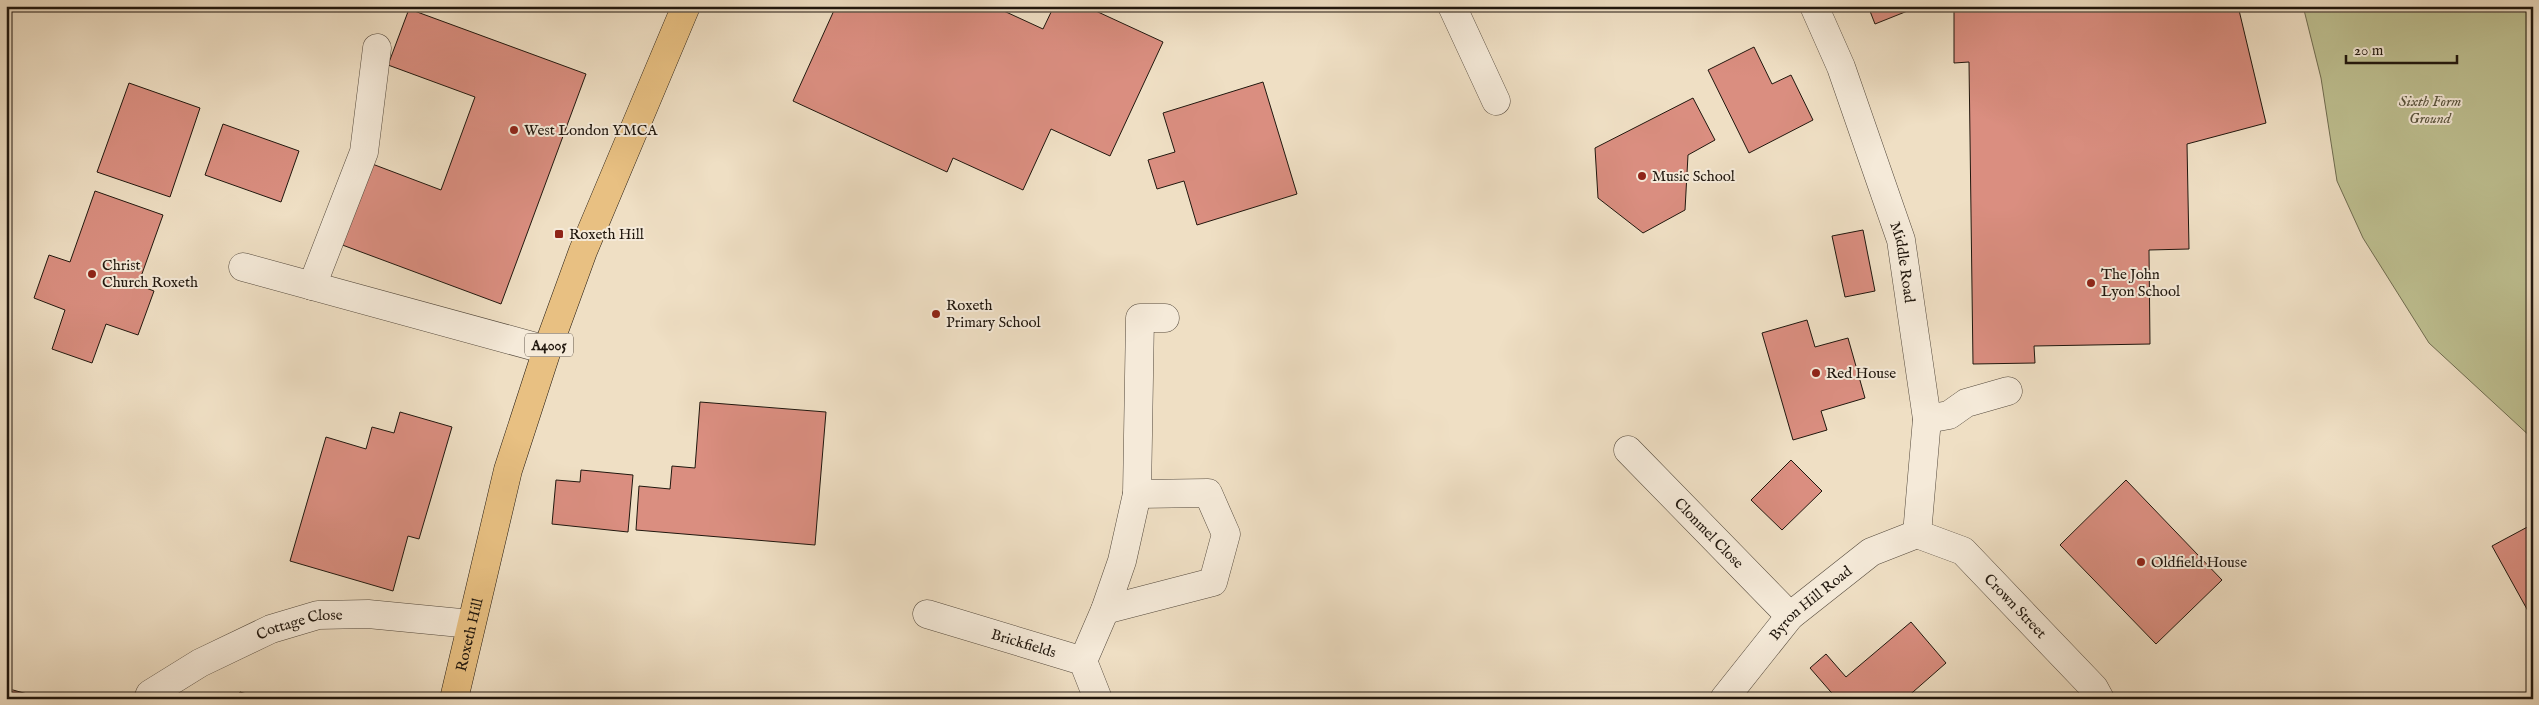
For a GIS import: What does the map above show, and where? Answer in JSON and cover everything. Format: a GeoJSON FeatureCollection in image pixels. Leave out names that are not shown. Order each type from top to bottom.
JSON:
{"type":"FeatureCollection","features":[{"type":"Feature","properties":{"kind":"main road","name":"Roxeth Hill"},"geometry":{"type":"LineString","coordinates":[[454,699],[508,470],[548,350],[583,251],[686,6]]}},
{"type":"Feature","properties":{"kind":"street"},"geometry":{"type":"LineString","coordinates":[[1452,6],[1496,101]]}},
{"type":"Feature","properties":{"kind":"street","name":"Middle Road"},"geometry":{"type":"LineString","coordinates":[[1814,6],[1841,67],[1900,240],[1927,420],[1917,534]]}},
{"type":"Feature","properties":{"kind":"street"},"geometry":{"type":"LineString","coordinates":[[312,286],[364,152],[377,48]]}},
{"type":"Feature","properties":{"kind":"street"},"geometry":{"type":"LineString","coordinates":[[243,267],[548,350]]}},
{"type":"Feature","properties":{"kind":"street"},"geometry":{"type":"LineString","coordinates":[[1098,699],[1083,661],[1105,610],[1122,561],[1137,494],[1140,318],[1165,318]]}},
{"type":"Feature","properties":{"kind":"street"},"geometry":{"type":"LineString","coordinates":[[1927,420],[1949,415],[1966,403],[2008,391]]}},
{"type":"Feature","properties":{"kind":"street","name":"Clonmel Close"},"geometry":{"type":"LineString","coordinates":[[1628,450],[1790,616]]}},
{"type":"Feature","properties":{"kind":"street"},"geometry":{"type":"LineString","coordinates":[[1105,610],[1212,582],[1226,534],[1208,493],[1137,494]]}},
{"type":"Feature","properties":{"kind":"street","name":"Byron Hill Road"},"geometry":{"type":"LineString","coordinates":[[1724,699],[1790,616],[1872,552],[1917,534]]}},
{"type":"Feature","properties":{"kind":"street","name":"Crown Street"},"geometry":{"type":"LineString","coordinates":[[1917,534],[1963,551],[2094,688],[2100,699]]}},
{"type":"Feature","properties":{"kind":"street","name":"Cottage Close"},"geometry":{"type":"LineString","coordinates":[[148,699],[150,694],[200,663],[271,629],[318,615],[368,614],[471,624]]}},
{"type":"Feature","properties":{"kind":"street","name":"Brickfields"},"geometry":{"type":"LineString","coordinates":[[927,614],[1083,661]]}},
{"type":"Feature","properties":{"kind":"green space","name":"Sixth Form Ground"},"geometry":{"type":"Polygon","coordinates":[[[2303,6],[2533,6],[2533,439],[2429,343],[2363,238],[2337,181],[2321,78],[2303,6]]]}},
{"type":"Feature","properties":{"kind":"building"},"geometry":{"type":"Polygon","coordinates":[[[836,6],[993,6],[1043,29],[1054,6],[1085,6],[1163,42],[1110,156],[1051,129],[1023,190],[953,158],[947,172],[793,101],[836,6]]]}},
{"type":"Feature","properties":{"kind":"building"},"geometry":{"type":"Polygon","coordinates":[[[1868,6],[1915,6],[1915,8],[1875,24],[1868,6]]]}},
{"type":"Feature","properties":{"kind":"building"},"geometry":{"type":"Polygon","coordinates":[[[1954,6],[2238,6],[2266,123],[2187,144],[2189,249],[2149,250],[2150,344],[2034,346],[2035,363],[1973,364],[1969,62],[1954,63],[1954,6]]]}},
{"type":"Feature","properties":{"kind":"building","name":"West London YMCA"},"geometry":{"type":"Polygon","coordinates":[[[409,9],[586,74],[501,304],[337,243],[367,162],[441,190],[475,97],[388,65],[409,9]]]}},
{"type":"Feature","properties":{"kind":"building"},"geometry":{"type":"Polygon","coordinates":[[[1754,47],[1772,84],[1791,75],[1813,120],[1749,153],[1708,70],[1754,47]]]}},
{"type":"Feature","properties":{"kind":"building"},"geometry":{"type":"Polygon","coordinates":[[[1263,82],[1297,194],[1197,225],[1184,181],[1157,189],[1148,160],[1175,152],[1163,113],[1263,82]]]}},
{"type":"Feature","properties":{"kind":"building"},"geometry":{"type":"Polygon","coordinates":[[[129,83],[200,108],[170,197],[97,172],[129,83]]]}},
{"type":"Feature","properties":{"kind":"building","name":"Music School"},"geometry":{"type":"Polygon","coordinates":[[[1693,98],[1715,140],[1688,155],[1685,210],[1643,233],[1598,198],[1595,148],[1693,98]]]}},
{"type":"Feature","properties":{"kind":"building"},"geometry":{"type":"Polygon","coordinates":[[[223,124],[299,151],[281,202],[205,175],[223,124]]]}},
{"type":"Feature","properties":{"kind":"building","name":"Christ Church Roxeth"},"geometry":{"type":"Polygon","coordinates":[[[95,191],[163,215],[138,285],[154,291],[138,335],[106,324],[92,363],[52,349],[65,310],[34,298],[49,255],[70,262],[95,191]]]}},
{"type":"Feature","properties":{"kind":"building"},"geometry":{"type":"Polygon","coordinates":[[[1863,230],[1875,291],[1845,297],[1832,236],[1863,230]]]}},
{"type":"Feature","properties":{"kind":"building","name":"Red House"},"geometry":{"type":"Polygon","coordinates":[[[1807,320],[1815,347],[1848,338],[1865,398],[1821,411],[1827,430],[1793,440],[1762,333],[1807,320]]]}},
{"type":"Feature","properties":{"kind":"building"},"geometry":{"type":"Polygon","coordinates":[[[700,402],[826,412],[815,545],[636,530],[639,486],[670,489],[672,466],[695,468],[700,402]]]}},
{"type":"Feature","properties":{"kind":"building"},"geometry":{"type":"Polygon","coordinates":[[[400,412],[452,427],[419,539],[408,536],[393,591],[290,561],[326,437],[366,449],[372,427],[394,433],[400,412]]]}},
{"type":"Feature","properties":{"kind":"building"},"geometry":{"type":"Polygon","coordinates":[[[1791,460],[1822,491],[1782,530],[1751,500],[1791,460]]]}},
{"type":"Feature","properties":{"kind":"building"},"geometry":{"type":"Polygon","coordinates":[[[581,470],[633,475],[628,532],[552,524],[556,480],[580,482],[581,470]]]}},
{"type":"Feature","properties":{"kind":"building","name":"Oldfield House"},"geometry":{"type":"Polygon","coordinates":[[[2126,480],[2222,580],[2156,644],[2060,545],[2126,480]]]}},
{"type":"Feature","properties":{"kind":"building"},"geometry":{"type":"Polygon","coordinates":[[[2533,524],[2533,620],[2492,546],[2533,524]]]}},
{"type":"Feature","properties":{"kind":"building"},"geometry":{"type":"Polygon","coordinates":[[[1911,622],[1946,663],[1905,699],[1837,699],[1810,668],[1826,654],[1846,677],[1911,622]]]}},
{"type":"Feature","properties":{"kind":"building"},"geometry":{"type":"Polygon","coordinates":[[[6,688],[45,699],[6,699],[6,688]]]}},
{"type":"Feature","properties":{"kind":"building"},"geometry":{"type":"Polygon","coordinates":[[[240,692],[263,699],[238,699],[240,692]]]}},
{"type":"Feature","properties":{"kind":"place","name":"West London YMCA"},"geometry":{"type":"Point","coordinates":[514,130]}},
{"type":"Feature","properties":{"kind":"place","name":"Music School"},"geometry":{"type":"Point","coordinates":[1642,176]}},
{"type":"Feature","properties":{"kind":"place","name":"Roxeth Hill"},"geometry":{"type":"Point","coordinates":[559,234]}},
{"type":"Feature","properties":{"kind":"place","name":"Christ Church Roxeth"},"geometry":{"type":"Point","coordinates":[92,274]}},
{"type":"Feature","properties":{"kind":"place","name":"The John Lyon School"},"geometry":{"type":"Point","coordinates":[2091,283]}},
{"type":"Feature","properties":{"kind":"place","name":"Roxeth Primary School"},"geometry":{"type":"Point","coordinates":[936,314]}},
{"type":"Feature","properties":{"kind":"place","name":"Red House"},"geometry":{"type":"Point","coordinates":[1816,373]}},
{"type":"Feature","properties":{"kind":"place","name":"Oldfield House"},"geometry":{"type":"Point","coordinates":[2141,562]}}]}
